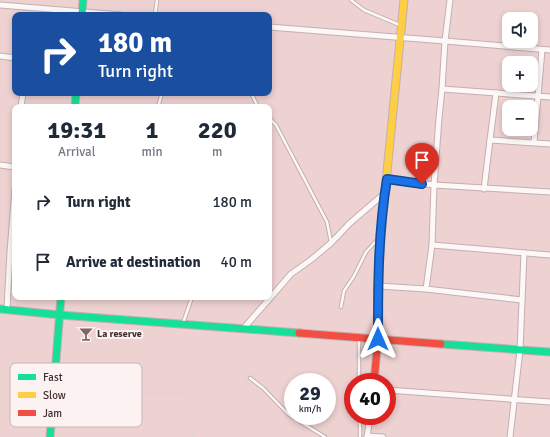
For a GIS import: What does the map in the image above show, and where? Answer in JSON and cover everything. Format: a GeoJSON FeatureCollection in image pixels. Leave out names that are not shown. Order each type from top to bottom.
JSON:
{"type":"FeatureCollection","features":[{"type":"Feature","properties":{"kind":"street"},"geometry":{"type":"LineString","coordinates":[[82,12],[83,0]]}},
{"type":"Feature","properties":{"kind":"street"},"geometry":{"type":"LineString","coordinates":[[375,373],[378,339],[378,286],[381,236],[404,0]]}},
{"type":"Feature","properties":{"kind":"street"},"geometry":{"type":"LineString","coordinates":[[426,289],[432,245],[434,185],[445,41],[450,0]]}},
{"type":"Feature","properties":{"kind":"street"},"geometry":{"type":"LineString","coordinates":[[0,5],[71,12]]}},
{"type":"Feature","properties":{"kind":"street"},"geometry":{"type":"LineString","coordinates":[[28,12],[29,8]]}},
{"type":"Feature","properties":{"kind":"street"},"geometry":{"type":"LineString","coordinates":[[272,27],[550,50]]}},
{"type":"Feature","properties":{"kind":"street"},"geometry":{"type":"LineString","coordinates":[[534,142],[542,50]]}},
{"type":"Feature","properties":{"kind":"street"},"geometry":{"type":"LineString","coordinates":[[0,56],[12,58]]}},
{"type":"Feature","properties":{"kind":"street"},"geometry":{"type":"LineString","coordinates":[[442,89],[550,97]]}},
{"type":"Feature","properties":{"kind":"street"},"geometry":{"type":"LineString","coordinates":[[484,188],[496,93]]}},
{"type":"Feature","properties":{"kind":"street"},"geometry":{"type":"LineString","coordinates":[[490,140],[550,144]]}},
{"type":"Feature","properties":{"kind":"street"},"geometry":{"type":"LineString","coordinates":[[0,165],[12,167]]}},
{"type":"Feature","properties":{"kind":"street"},"geometry":{"type":"LineString","coordinates":[[387,179],[434,185],[550,192]]}},
{"type":"Feature","properties":{"kind":"street"},"geometry":{"type":"LineString","coordinates":[[272,296],[291,274],[312,259],[350,223],[385,193]]}},
{"type":"Feature","properties":{"kind":"street"},"geometry":{"type":"LineString","coordinates":[[432,245],[550,255]]}},
{"type":"Feature","properties":{"kind":"street"},"geometry":{"type":"LineString","coordinates":[[12,253],[3,309],[60,315],[550,352]]}},
{"type":"Feature","properties":{"kind":"street"},"geometry":{"type":"LineString","coordinates":[[510,437],[520,350],[524,253]]}},
{"type":"Feature","properties":{"kind":"street"},"geometry":{"type":"LineString","coordinates":[[378,286],[426,289],[522,300]]}},
{"type":"Feature","properties":{"kind":"street"},"geometry":{"type":"LineString","coordinates":[[56,363],[62,300]]}},
{"type":"Feature","properties":{"kind":"street"},"geometry":{"type":"LineString","coordinates":[[243,329],[268,300]]}},
{"type":"Feature","properties":{"kind":"street"},"geometry":{"type":"LineString","coordinates":[[396,391],[550,402]]}},
{"type":"Feature","properties":{"kind":"street"},"geometry":{"type":"LineString","coordinates":[[369,425],[367,436],[383,437]]}},
{"type":"Feature","properties":{"kind":"street"},"geometry":{"type":"LineString","coordinates":[[50,437],[51,427]]}},
{"type":"Feature","properties":{"kind":"lane"},"geometry":{"type":"LineString","coordinates":[[155,12],[157,0]]}},
{"type":"Feature","properties":{"kind":"lane"},"geometry":{"type":"LineString","coordinates":[[351,0],[364,10],[402,26]]}},
{"type":"Feature","properties":{"kind":"lane"},"geometry":{"type":"LineString","coordinates":[[272,121],[276,125],[326,222],[331,242]]}},
{"type":"Feature","properties":{"kind":"lane"},"geometry":{"type":"LineString","coordinates":[[341,307],[344,291],[354,276],[366,252],[381,236]]}},
{"type":"Feature","properties":{"kind":"lane"},"geometry":{"type":"LineString","coordinates":[[182,324],[191,300]]}},
{"type":"Feature","properties":{"kind":"lane"},"geometry":{"type":"LineString","coordinates":[[359,338],[359,373]]}},
{"type":"Feature","properties":{"kind":"lane"},"geometry":{"type":"LineString","coordinates":[[250,378],[263,388],[288,414],[325,437]]}},
{"type":"Feature","properties":{"kind":"lane"},"geometry":{"type":"LineString","coordinates":[[360,425],[359,437],[367,436]]}},
{"type":"Feature","properties":{"kind":"path"},"geometry":{"type":"LineString","coordinates":[[192,437],[211,415],[288,345],[298,333]]}},
{"type":"Feature","properties":{"kind":"path"},"geometry":{"type":"LineString","coordinates":[[142,394],[160,392],[186,394],[200,401],[211,415]]}},
{"type":"Feature","properties":{"kind":"traffic: fast"},"geometry":{"type":"LineString","coordinates":[[82,12],[83,0]]}},
{"type":"Feature","properties":{"kind":"traffic: fast"},"geometry":{"type":"LineString","coordinates":[[75,104],[76,96]]}},
{"type":"Feature","properties":{"kind":"traffic: fast"},"geometry":{"type":"LineString","coordinates":[[56,363],[61,300]]}},
{"type":"Feature","properties":{"kind":"traffic: fast"},"geometry":{"type":"LineString","coordinates":[[0,309],[299,333]]}},
{"type":"Feature","properties":{"kind":"traffic: fast"},"geometry":{"type":"LineString","coordinates":[[441,344],[550,352]]}},
{"type":"Feature","properties":{"kind":"traffic: fast"},"geometry":{"type":"LineString","coordinates":[[50,437],[51,427]]}},
{"type":"Feature","properties":{"kind":"traffic: slow"},"geometry":{"type":"LineString","coordinates":[[386,182],[404,0]]}},
{"type":"Feature","properties":{"kind":"traffic: jam"},"geometry":{"type":"LineString","coordinates":[[375,373],[378,339],[378,286],[386,182]]}},
{"type":"Feature","properties":{"kind":"traffic: jam"},"geometry":{"type":"LineString","coordinates":[[299,333],[441,344]]}},
{"type":"Feature","properties":{"kind":"place","name":"La reserve"},"geometry":{"type":"Point","coordinates":[86,334]}},
{"type":"Feature","properties":{"kind":"route"},"geometry":{"type":"LineString","coordinates":[[378,339],[379,261],[387,179],[422,184]]}}]}
